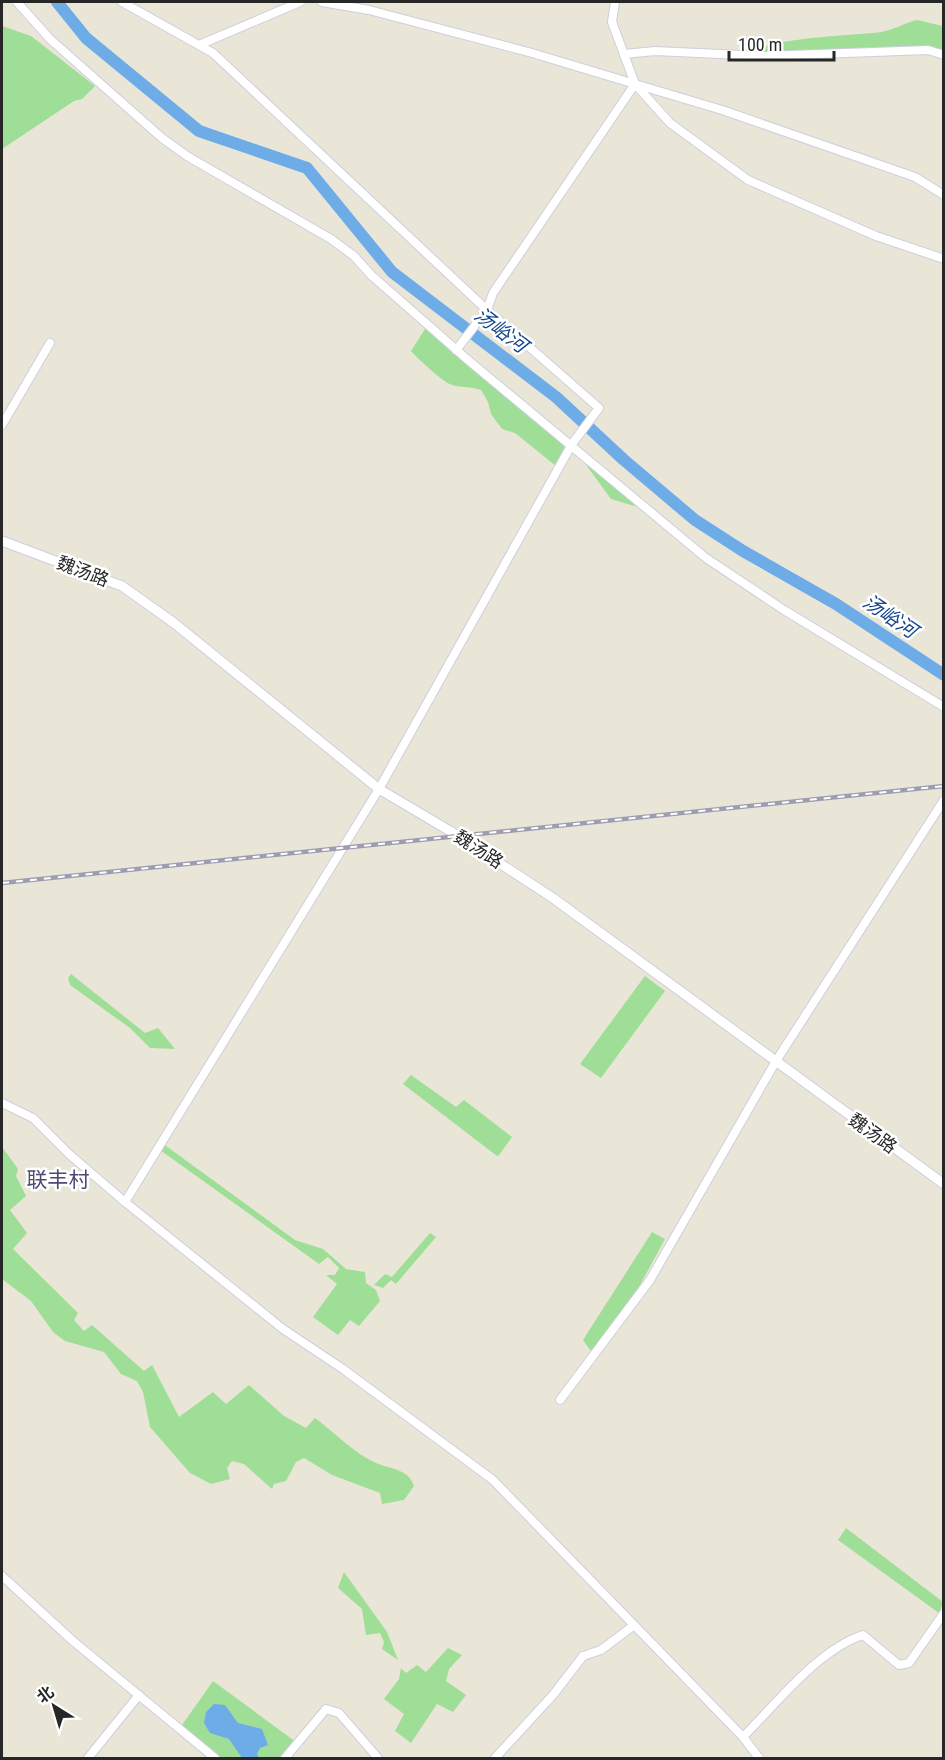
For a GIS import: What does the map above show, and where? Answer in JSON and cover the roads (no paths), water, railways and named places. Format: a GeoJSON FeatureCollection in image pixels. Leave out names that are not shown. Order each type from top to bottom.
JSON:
{"type":"FeatureCollection","features":[{"type":"Feature","properties":{"kind":"street"},"geometry":{"type":"LineString","coordinates":[[17,2],[50,39],[162,138],[187,156],[331,239],[354,256],[456,350],[574,440],[642,507],[706,558],[784,610],[944,707]]}},
{"type":"Feature","properties":{"kind":"street"},"geometry":{"type":"LineString","coordinates":[[122,2],[213,53],[487,310],[599,408],[574,440],[379,789],[125,1202]]}},
{"type":"Feature","properties":{"kind":"street"},"geometry":{"type":"LineString","coordinates":[[199,45],[300,2]]}},
{"type":"Feature","properties":{"kind":"street"},"geometry":{"type":"LineString","coordinates":[[322,2],[380,12],[532,53],[722,110],[915,177],[944,195]]}},
{"type":"Feature","properties":{"kind":"street"},"geometry":{"type":"LineString","coordinates":[[615,2],[612,22],[635,84],[669,123],[748,180],[876,236],[944,260]]}},
{"type":"Feature","properties":{"kind":"street"},"geometry":{"type":"LineString","coordinates":[[624,54],[655,51],[764,56],[928,50],[944,55]]}},
{"type":"Feature","properties":{"kind":"street"},"geometry":{"type":"LineString","coordinates":[[456,350],[487,310],[493,293],[635,84]]}},
{"type":"Feature","properties":{"kind":"street"},"geometry":{"type":"LineString","coordinates":[[2,425],[50,343]]}},
{"type":"Feature","properties":{"kind":"street","name":"魏汤路"},"geometry":{"type":"LineString","coordinates":[[2,541],[122,586],[174,623],[379,789],[450,831],[554,898],[944,1184]]}},
{"type":"Feature","properties":{"kind":"street"},"geometry":{"type":"LineString","coordinates":[[560,1400],[650,1280],[776,1061],[944,801]]}},
{"type":"Feature","properties":{"kind":"street"},"geometry":{"type":"LineString","coordinates":[[2,1103],[33,1118],[125,1202],[283,1329],[343,1368],[493,1480],[743,1737],[759,1758]]}},
{"type":"Feature","properties":{"kind":"street"},"geometry":{"type":"LineString","coordinates":[[2,1576],[73,1641],[215,1758]]}},
{"type":"Feature","properties":{"kind":"street"},"geometry":{"type":"LineString","coordinates":[[743,1737],[790,1689],[849,1639],[863,1635],[899,1665],[909,1663],[944,1613]]}},
{"type":"Feature","properties":{"kind":"street"},"geometry":{"type":"LineString","coordinates":[[495,1758],[553,1695],[583,1656],[601,1650],[633,1626]]}},
{"type":"Feature","properties":{"kind":"street"},"geometry":{"type":"LineString","coordinates":[[88,1758],[139,1695]]}},
{"type":"Feature","properties":{"kind":"street"},"geometry":{"type":"LineString","coordinates":[[285,1758],[326,1709],[339,1713],[378,1758]]}},
{"type":"Feature","properties":{"kind":"water"},"geometry":{"type":"Polygon","coordinates":[[[214,1704],[225,1705],[238,1723],[262,1729],[268,1745],[260,1748],[257,1754],[259,1758],[242,1758],[229,1739],[210,1733],[204,1723],[206,1712],[214,1704]]]}},
{"type":"Feature","properties":{"kind":"waterway","name":"汤峪河"},"geometry":{"type":"LineString","coordinates":[[57,2],[86,38],[199,131],[307,168],[392,272],[556,397],[624,460],[695,520],[743,551],[836,604],[944,675]]}},
{"type":"Feature","properties":{"kind":"railway"},"geometry":{"type":"LineString","coordinates":[[2,883],[944,786]]}},
{"type":"Feature","properties":{"kind":"district","name":"联丰村"},"geometry":{"type":"Point","coordinates":[58,1180]}}]}
